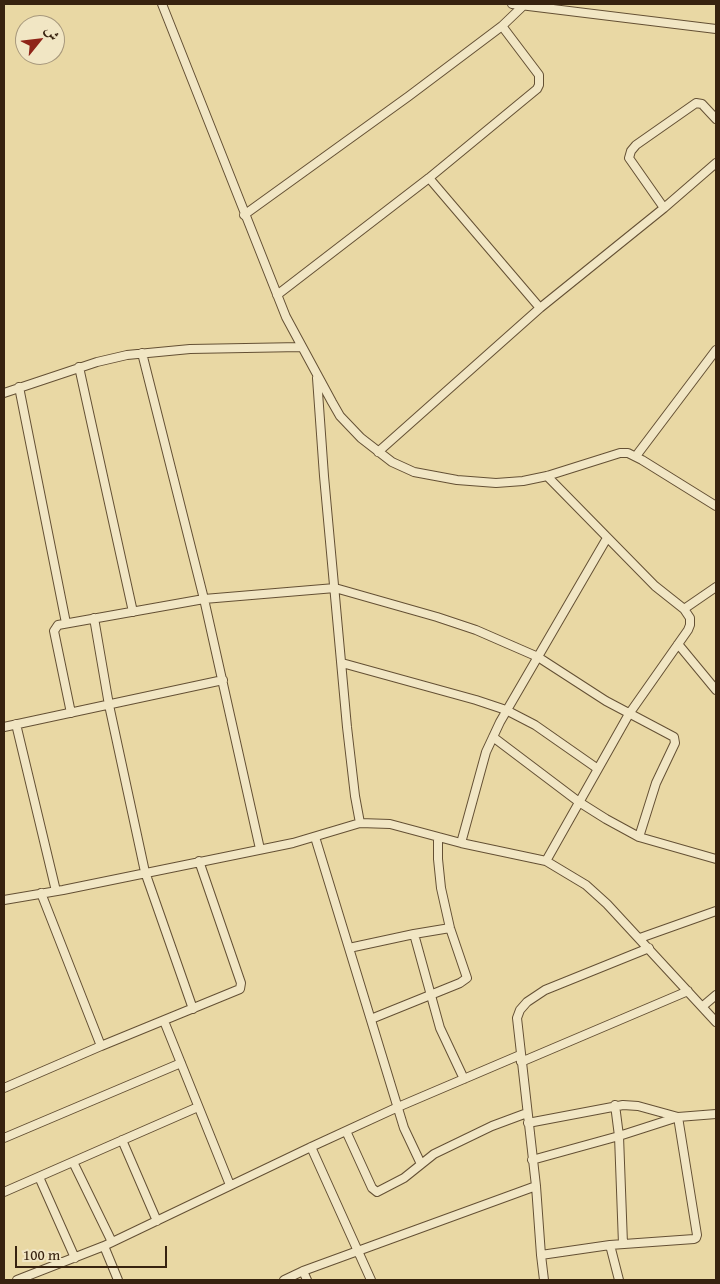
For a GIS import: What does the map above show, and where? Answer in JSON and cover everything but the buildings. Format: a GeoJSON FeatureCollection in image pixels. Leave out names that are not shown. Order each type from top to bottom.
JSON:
{"type":"FeatureCollection","features":[{"type":"Feature","properties":{"kind":"street"},"geometry":{"type":"LineString","coordinates":[[162,4],[277,295],[317,378],[340,416],[361,438],[392,462],[414,472],[457,480],[496,483],[523,481],[547,476],[620,453],[628,453],[636,456],[716,506]]}},
{"type":"Feature","properties":{"kind":"street"},"geometry":{"type":"LineString","coordinates":[[512,4],[716,29]]}},
{"type":"Feature","properties":{"kind":"street"},"geometry":{"type":"LineString","coordinates":[[244,215],[409,96],[502,26],[524,5]]}},
{"type":"Feature","properties":{"kind":"street"},"geometry":{"type":"LineString","coordinates":[[277,295],[429,178],[537,89],[540,80],[536,71],[502,26]]}},
{"type":"Feature","properties":{"kind":"street"},"geometry":{"type":"LineString","coordinates":[[664,208],[630,160],[631,151],[636,145],[696,103],[702,104],[716,119]]}},
{"type":"Feature","properties":{"kind":"street"},"geometry":{"type":"LineString","coordinates":[[378,452],[540,308],[664,208],[716,163]]}},
{"type":"Feature","properties":{"kind":"street"},"geometry":{"type":"LineString","coordinates":[[429,178],[540,308]]}},
{"type":"Feature","properties":{"kind":"street"},"geometry":{"type":"LineString","coordinates":[[4,393],[79,367],[142,353],[198,349],[301,347]]}},
{"type":"Feature","properties":{"kind":"street"},"geometry":{"type":"LineString","coordinates":[[636,456],[716,350]]}},
{"type":"Feature","properties":{"kind":"street"},"geometry":{"type":"LineString","coordinates":[[142,353],[204,599],[260,849]]}},
{"type":"Feature","properties":{"kind":"street"},"geometry":{"type":"LineString","coordinates":[[79,367],[132,612]]}},
{"type":"Feature","properties":{"kind":"street"},"geometry":{"type":"LineString","coordinates":[[317,378],[347,727],[360,823]]}},
{"type":"Feature","properties":{"kind":"street"},"geometry":{"type":"LineString","coordinates":[[20,387],[66,623]]}},
{"type":"Feature","properties":{"kind":"street"},"geometry":{"type":"LineString","coordinates":[[546,861],[630,714],[690,625],[690,618],[684,609],[654,586],[547,476]]}},
{"type":"Feature","properties":{"kind":"street"},"geometry":{"type":"LineString","coordinates":[[461,843],[486,752],[493,737],[506,710],[606,538]]}},
{"type":"Feature","properties":{"kind":"street"},"geometry":{"type":"LineString","coordinates":[[684,609],[716,587]]}},
{"type":"Feature","properties":{"kind":"street"},"geometry":{"type":"LineString","coordinates":[[71,713],[54,631],[58,625],[204,599],[335,588],[476,630],[538,657],[630,714],[669,734],[675,739],[669,757],[656,783],[639,837]]}},
{"type":"Feature","properties":{"kind":"street"},"geometry":{"type":"LineString","coordinates":[[94,618],[109,705],[145,872],[193,1009]]}},
{"type":"Feature","properties":{"kind":"street"},"geometry":{"type":"LineString","coordinates":[[678,644],[716,690]]}},
{"type":"Feature","properties":{"kind":"street"},"geometry":{"type":"LineString","coordinates":[[342,663],[506,710],[535,726],[598,769]]}},
{"type":"Feature","properties":{"kind":"street"},"geometry":{"type":"LineString","coordinates":[[4,727],[223,680]]}},
{"type":"Feature","properties":{"kind":"street"},"geometry":{"type":"LineString","coordinates":[[16,724],[56,891]]}},
{"type":"Feature","properties":{"kind":"street"},"geometry":{"type":"LineString","coordinates":[[493,737],[594,813],[639,837],[716,859]]}},
{"type":"Feature","properties":{"kind":"street"},"geometry":{"type":"LineString","coordinates":[[4,900],[315,838],[360,823],[390,824],[461,843],[546,861],[586,885],[640,938],[716,1022]]}},
{"type":"Feature","properties":{"kind":"street"},"geometry":{"type":"LineString","coordinates":[[371,1019],[460,984],[467,978],[450,928],[441,888],[438,837]]}},
{"type":"Feature","properties":{"kind":"street"},"geometry":{"type":"LineString","coordinates":[[315,838],[404,1128],[421,1164]]}},
{"type":"Feature","properties":{"kind":"street"},"geometry":{"type":"LineString","coordinates":[[4,1088],[101,1046],[236,992],[242,986],[199,861]]}},
{"type":"Feature","properties":{"kind":"street"},"geometry":{"type":"LineString","coordinates":[[41,893],[101,1046]]}},
{"type":"Feature","properties":{"kind":"street"},"geometry":{"type":"LineString","coordinates":[[640,938],[716,911]]}},
{"type":"Feature","properties":{"kind":"street"},"geometry":{"type":"LineString","coordinates":[[349,948],[450,928]]}},
{"type":"Feature","properties":{"kind":"street"},"geometry":{"type":"LineString","coordinates":[[414,934],[444,1039],[464,1079]]}},
{"type":"Feature","properties":{"kind":"street"},"geometry":{"type":"LineString","coordinates":[[544,1280],[540,1255],[536,1186],[520,1058],[517,1018],[520,1010],[534,996],[545,990],[649,948]]}},
{"type":"Feature","properties":{"kind":"street"},"geometry":{"type":"LineString","coordinates":[[17,1280],[104,1246],[311,1146],[398,1107],[688,990]]}},
{"type":"Feature","properties":{"kind":"street"},"geometry":{"type":"LineString","coordinates":[[702,1006],[716,995]]}},
{"type":"Feature","properties":{"kind":"street"},"geometry":{"type":"LineString","coordinates":[[164,1021],[230,1185]]}},
{"type":"Feature","properties":{"kind":"street"},"geometry":{"type":"LineString","coordinates":[[4,1138],[180,1063]]}},
{"type":"Feature","properties":{"kind":"street"},"geometry":{"type":"LineString","coordinates":[[528,1123],[615,1105],[638,1106],[678,1117]]}},
{"type":"Feature","properties":{"kind":"street"},"geometry":{"type":"LineString","coordinates":[[615,1105],[619,1136],[623,1244]]}},
{"type":"Feature","properties":{"kind":"street"},"geometry":{"type":"LineString","coordinates":[[4,1192],[198,1107]]}},
{"type":"Feature","properties":{"kind":"street"},"geometry":{"type":"LineString","coordinates":[[346,1131],[376,1192],[404,1178],[434,1154],[527,1113]]}},
{"type":"Feature","properties":{"kind":"street"},"geometry":{"type":"LineString","coordinates":[[532,1160],[619,1136],[678,1117],[716,1114]]}},
{"type":"Feature","properties":{"kind":"street"},"geometry":{"type":"LineString","coordinates":[[540,1255],[610,1244],[696,1238],[678,1117]]}},
{"type":"Feature","properties":{"kind":"street"},"geometry":{"type":"LineString","coordinates":[[122,1140],[156,1221]]}},
{"type":"Feature","properties":{"kind":"street"},"geometry":{"type":"LineString","coordinates":[[311,1146],[371,1280]]}},
{"type":"Feature","properties":{"kind":"street"},"geometry":{"type":"LineString","coordinates":[[73,1162],[112,1242]]}},
{"type":"Feature","properties":{"kind":"street"},"geometry":{"type":"LineString","coordinates":[[40,1176],[75,1258]]}},
{"type":"Feature","properties":{"kind":"street"},"geometry":{"type":"LineString","coordinates":[[284,1280],[357,1251],[536,1186]]}},
{"type":"Feature","properties":{"kind":"street"},"geometry":{"type":"LineString","coordinates":[[610,1244],[620,1280]]}},
{"type":"Feature","properties":{"kind":"street"},"geometry":{"type":"LineString","coordinates":[[104,1246],[118,1280]]}},
{"type":"Feature","properties":{"kind":"street"},"geometry":{"type":"LineString","coordinates":[[303,1272],[307,1280]]}}]}
